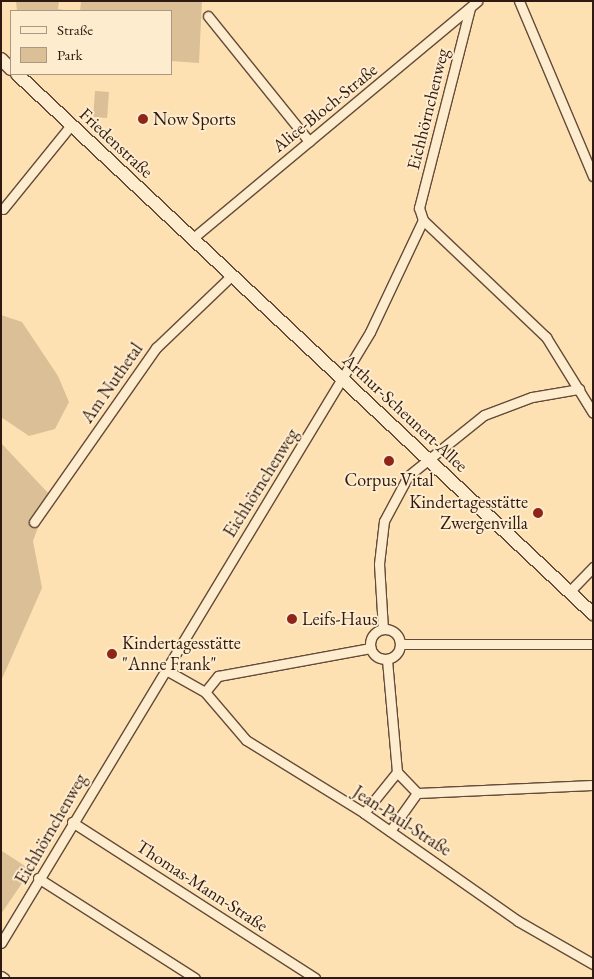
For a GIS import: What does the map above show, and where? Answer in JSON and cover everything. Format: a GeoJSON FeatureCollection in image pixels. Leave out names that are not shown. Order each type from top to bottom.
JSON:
{"type":"FeatureCollection","features":[{"type":"Feature","properties":{"kind":"main road"},"geometry":{"type":"LineString","coordinates":[[1,59],[10,68]]}},
{"type":"Feature","properties":{"kind":"main road","name":"Friedenstraße"},"geometry":{"type":"LineString","coordinates":[[18,75],[192,238]]}},
{"type":"Feature","properties":{"kind":"main road","name":"Arthur-Scheunert-Allee"},"geometry":{"type":"LineString","coordinates":[[192,238],[593,614]]}},
{"type":"Feature","properties":{"kind":"street"},"geometry":{"type":"LineString","coordinates":[[519,1],[593,176]]}},
{"type":"Feature","properties":{"kind":"street","name":"Alice-Bloch-Straße"},"geometry":{"type":"LineString","coordinates":[[192,238],[473,4]]}},
{"type":"Feature","properties":{"kind":"street","name":"Eichhörnchenweg"},"geometry":{"type":"LineString","coordinates":[[1,943],[72,822],[344,380],[423,220],[419,208],[473,4]]}},
{"type":"Feature","properties":{"kind":"street"},"geometry":{"type":"LineString","coordinates":[[208,16],[309,141]]}},
{"type":"Feature","properties":{"kind":"street"},"geometry":{"type":"LineString","coordinates":[[3,209],[71,125]]}},
{"type":"Feature","properties":{"kind":"street"},"geometry":{"type":"LineString","coordinates":[[423,220],[520,308],[546,337],[593,413]]}},
{"type":"Feature","properties":{"kind":"street","name":"Am Nuthetal"},"geometry":{"type":"LineString","coordinates":[[34,522],[156,348],[232,275]]}},
{"type":"Feature","properties":{"kind":"street"},"geometry":{"type":"LineString","coordinates":[[382,629],[379,564],[384,521],[408,476],[462,430],[510,403],[579,389]]}},
{"type":"Feature","properties":{"kind":"street"},"geometry":{"type":"LineString","coordinates":[[569,592],[593,567]]}},
{"type":"Feature","properties":{"kind":"street"},"geometry":{"type":"LineString","coordinates":[[382,629],[395,632],[401,644],[397,654],[387,660],[376,657],[370,648],[372,636],[382,629]]}},
{"type":"Feature","properties":{"kind":"street"},"geometry":{"type":"LineString","coordinates":[[401,644],[593,644]]}},
{"type":"Feature","properties":{"kind":"street"},"geometry":{"type":"LineString","coordinates":[[166,670],[205,692],[218,676],[370,648]]}},
{"type":"Feature","properties":{"kind":"street"},"geometry":{"type":"LineString","coordinates":[[387,660],[397,772],[417,794]]}},
{"type":"Feature","properties":{"kind":"street","name":"Jean-Paul-Straße"},"geometry":{"type":"LineString","coordinates":[[205,692],[246,740],[364,813],[518,921],[593,964]]}},
{"type":"Feature","properties":{"kind":"street"},"geometry":{"type":"LineString","coordinates":[[364,813],[397,772]]}},
{"type":"Feature","properties":{"kind":"street"},"geometry":{"type":"LineString","coordinates":[[417,794],[593,786]]}},
{"type":"Feature","properties":{"kind":"street"},"geometry":{"type":"LineString","coordinates":[[390,831],[417,794]]}},
{"type":"Feature","properties":{"kind":"street","name":"Thomas-Mann-Straße"},"geometry":{"type":"LineString","coordinates":[[72,822],[314,978]]}},
{"type":"Feature","properties":{"kind":"street"},"geometry":{"type":"LineString","coordinates":[[38,878],[195,978]]}},
{"type":"Feature","properties":{"kind":"green space"},"geometry":{"type":"Polygon","coordinates":[[[16,1],[59,1],[58,9],[64,10],[17,10],[16,1]]]}},
{"type":"Feature","properties":{"kind":"green space"},"geometry":{"type":"Polygon","coordinates":[[[81,1],[202,1],[199,63],[172,61],[172,10],[80,10],[81,1]]]}},
{"type":"Feature","properties":{"kind":"green space"},"geometry":{"type":"Polygon","coordinates":[[[95,91],[109,92],[107,118],[93,117],[95,91]]]}},
{"type":"Feature","properties":{"kind":"green space"},"geometry":{"type":"Polygon","coordinates":[[[1,315],[22,322],[58,376],[69,402],[55,429],[29,436],[1,417],[1,315]]]}},
{"type":"Feature","properties":{"kind":"green space"},"geometry":{"type":"Polygon","coordinates":[[[1,443],[50,495],[33,541],[42,588],[1,681],[1,443]]]}},
{"type":"Feature","properties":{"kind":"green space"},"geometry":{"type":"Polygon","coordinates":[[[2,851],[31,870],[1,914],[1,853],[2,851]]]}},
{"type":"Feature","properties":{"kind":"place","name":"Now Sports"},"geometry":{"type":"Point","coordinates":[143,119]}},
{"type":"Feature","properties":{"kind":"place","name":"Corpus Vital"},"geometry":{"type":"Point","coordinates":[389,461]}},
{"type":"Feature","properties":{"kind":"place","name":"Kindertagesstätte Zwergenvilla"},"geometry":{"type":"Point","coordinates":[538,513]}},
{"type":"Feature","properties":{"kind":"place","name":"Leifs-Haus"},"geometry":{"type":"Point","coordinates":[292,619]}},
{"type":"Feature","properties":{"kind":"place","name":"Kindertagesstätte \"Anne Frank\""},"geometry":{"type":"Point","coordinates":[112,654]}}]}
